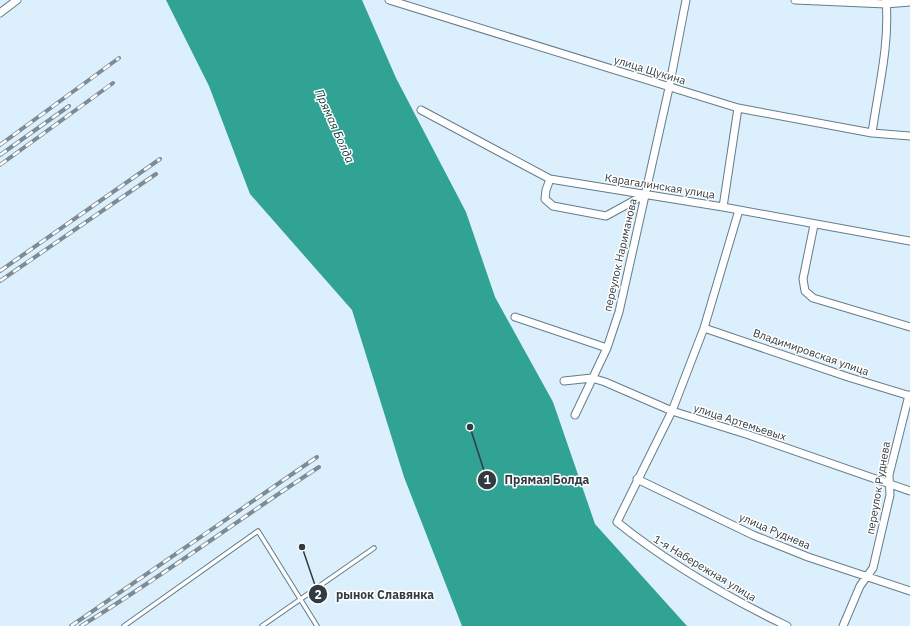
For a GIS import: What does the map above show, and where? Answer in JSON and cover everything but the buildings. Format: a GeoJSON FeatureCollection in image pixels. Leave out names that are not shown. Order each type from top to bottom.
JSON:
{"type":"FeatureCollection","features":[{"type":"Feature","properties":{"kind":"street"},"geometry":{"type":"LineString","coordinates":[[0,13],[17,0]]}},
{"type":"Feature","properties":{"kind":"street","name":"улица Щукина"},"geometry":{"type":"LineString","coordinates":[[389,0],[669,88],[738,108],[872,133],[910,136]]}},
{"type":"Feature","properties":{"kind":"street","name":"переулок Нариманова"},"geometry":{"type":"LineString","coordinates":[[575,415],[607,348],[619,312],[669,88],[686,0]]}},
{"type":"Feature","properties":{"kind":"street"},"geometry":{"type":"LineString","coordinates":[[795,0],[910,2]]}},
{"type":"Feature","properties":{"kind":"street"},"geometry":{"type":"LineString","coordinates":[[872,133],[886,41],[886,2]]}},
{"type":"Feature","properties":{"kind":"street"},"geometry":{"type":"LineString","coordinates":[[723,207],[738,108]]}},
{"type":"Feature","properties":{"kind":"street","name":"Карагалинская улица"},"geometry":{"type":"LineString","coordinates":[[420,110],[550,179],[723,207],[814,225],[910,241]]}},
{"type":"Feature","properties":{"kind":"street"},"geometry":{"type":"LineString","coordinates":[[550,179],[546,190],[546,199],[553,206],[606,216],[646,194]]}},
{"type":"Feature","properties":{"kind":"street"},"geometry":{"type":"LineString","coordinates":[[637,479],[672,411],[704,328],[739,210]]}},
{"type":"Feature","properties":{"kind":"street"},"geometry":{"type":"LineString","coordinates":[[814,225],[804,279],[805,291],[813,298],[910,327]]}},
{"type":"Feature","properties":{"kind":"street"},"geometry":{"type":"LineString","coordinates":[[515,317],[607,348]]}},
{"type":"Feature","properties":{"kind":"street","name":"Владимировская улица"},"geometry":{"type":"LineString","coordinates":[[704,328],[909,396]]}},
{"type":"Feature","properties":{"kind":"street","name":"улица Артемьевых"},"geometry":{"type":"LineString","coordinates":[[564,381],[592,378],[672,411],[749,435],[910,491]]}},
{"type":"Feature","properties":{"kind":"street","name":"переулок Руднева"},"geometry":{"type":"LineString","coordinates":[[843,626],[860,586],[873,568],[890,495],[889,476],[909,396]]}},
{"type":"Feature","properties":{"kind":"street","name":"1-я Набережная улица"},"geometry":{"type":"LineString","coordinates":[[637,479],[617,522],[640,541],[694,576],[749,608],[787,626]]}},
{"type":"Feature","properties":{"kind":"street","name":"улица Руднева"},"geometry":{"type":"LineString","coordinates":[[637,479],[754,535],[866,577],[910,591]]}},
{"type":"Feature","properties":{"kind":"lane"},"geometry":{"type":"LineString","coordinates":[[124,626],[258,531],[317,626]]}},
{"type":"Feature","properties":{"kind":"lane"},"geometry":{"type":"LineString","coordinates":[[262,626],[374,548]]}},
{"type":"Feature","properties":{"kind":"water"},"geometry":{"type":"Polygon","coordinates":[[[166,0],[362,0],[396,78],[466,212],[495,297],[553,402],[595,524],[687,626],[462,626],[404,477],[352,310],[250,194],[209,86],[166,0]]]}},
{"type":"Feature","properties":{"kind":"railway"},"geometry":{"type":"LineString","coordinates":[[0,145],[119,58]]}},
{"type":"Feature","properties":{"kind":"railway"},"geometry":{"type":"LineString","coordinates":[[0,165],[113,83]]}},
{"type":"Feature","properties":{"kind":"railway"},"geometry":{"type":"LineString","coordinates":[[0,155],[69,106]]}},
{"type":"Feature","properties":{"kind":"railway"},"geometry":{"type":"LineString","coordinates":[[0,271],[160,159]]}},
{"type":"Feature","properties":{"kind":"railway"},"geometry":{"type":"LineString","coordinates":[[0,281],[156,174]]}},
{"type":"Feature","properties":{"kind":"railway"},"geometry":{"type":"LineString","coordinates":[[71,626],[317,457]]}},
{"type":"Feature","properties":{"kind":"railway"},"geometry":{"type":"LineString","coordinates":[[81,626],[142,587],[319,467]]}},
{"type":"Feature","properties":{"kind":"place","name":"Прямая Болда"},"geometry":{"type":"Point","coordinates":[470,427]}},
{"type":"Feature","properties":{"kind":"place","name":"рынок Славянка"},"geometry":{"type":"Point","coordinates":[302,547]}}]}
